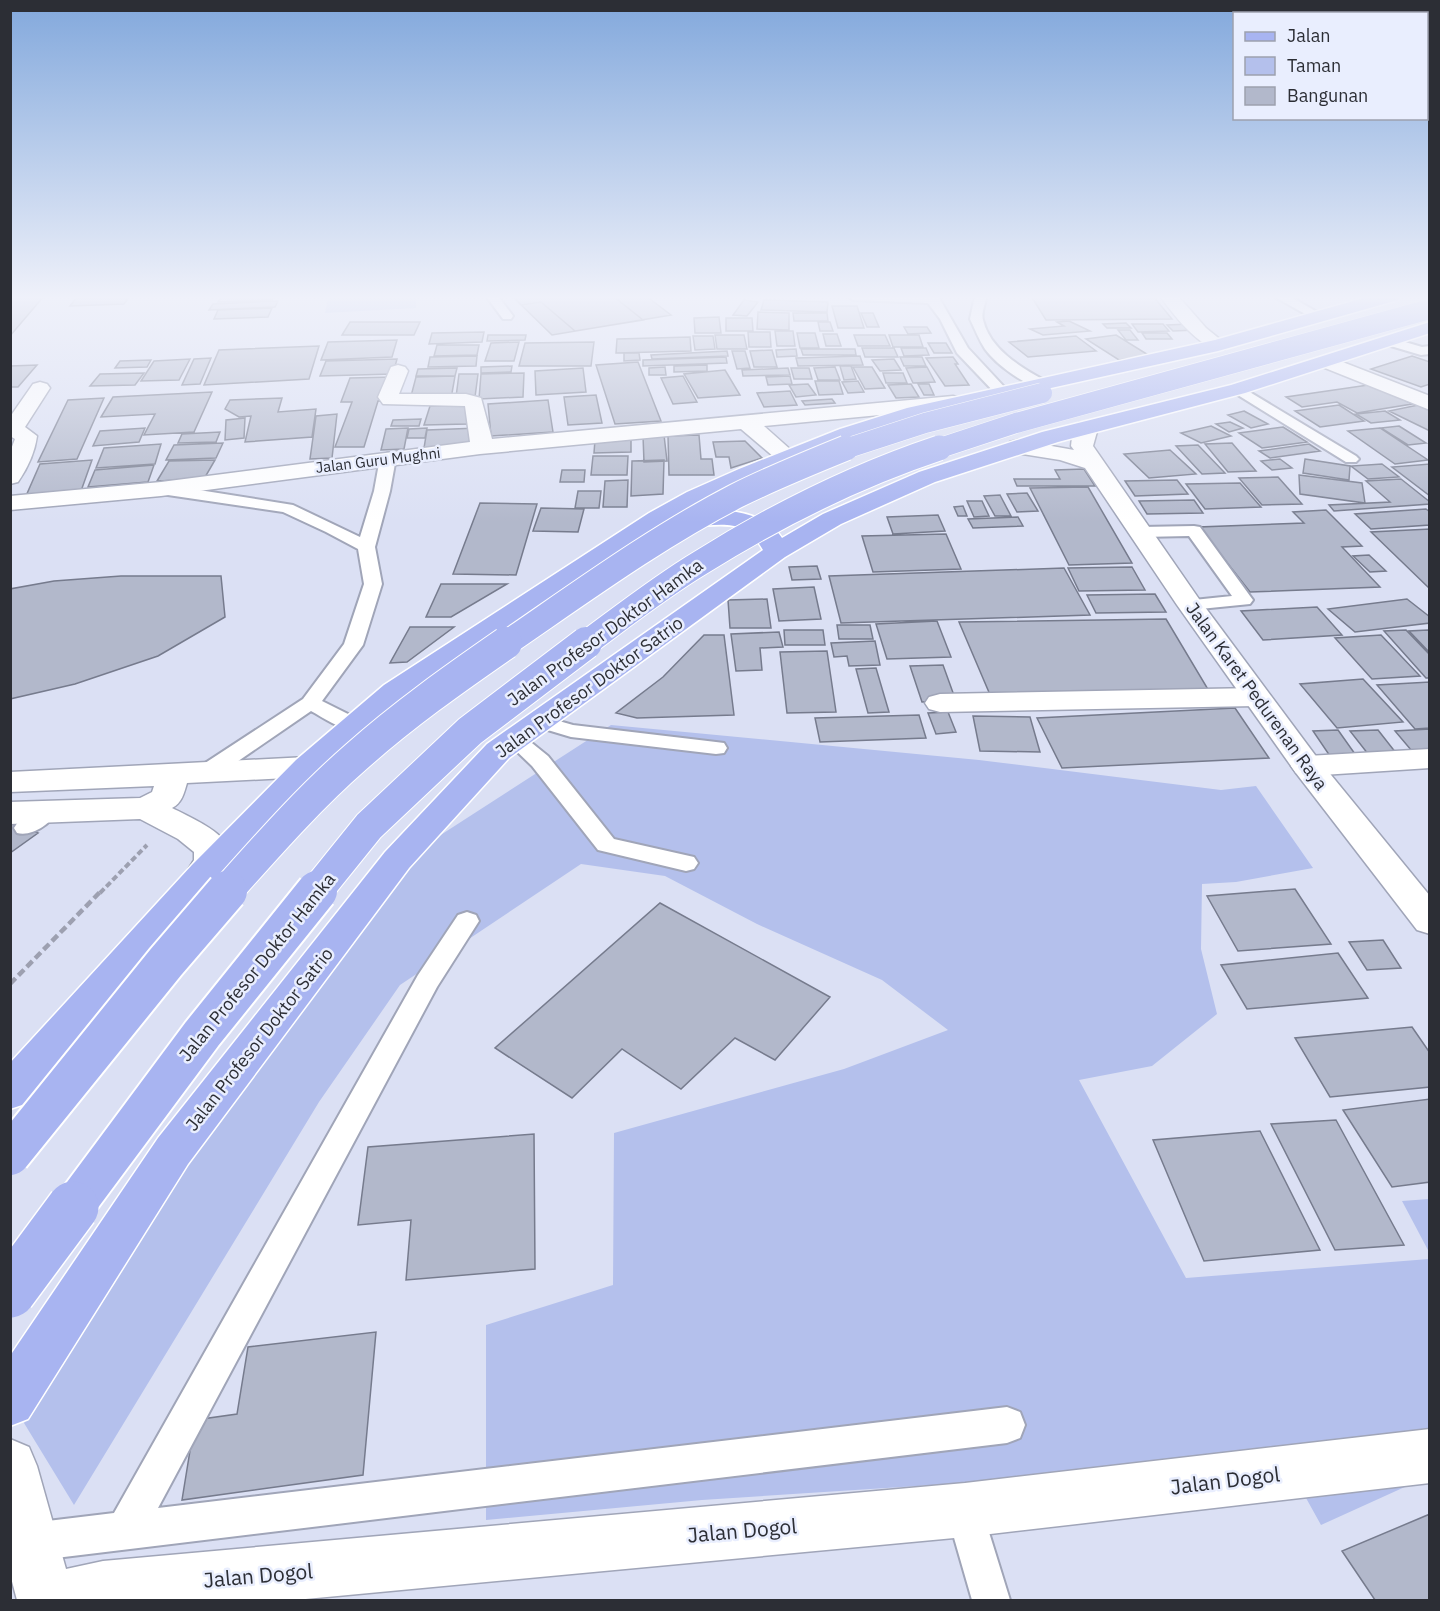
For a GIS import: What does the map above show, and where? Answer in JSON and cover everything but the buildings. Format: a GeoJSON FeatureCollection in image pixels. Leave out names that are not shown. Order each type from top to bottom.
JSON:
{"type":"FeatureCollection","features":[{"type":"Feature","properties":{"kind":"main road"},"geometry":{"type":"LineString","coordinates":[[10,1092],[204,873],[307,767],[394,692],[658,518],[695,497],[848,434],[914,412],[1095,371]]}},
{"type":"Feature","properties":{"kind":"main road"},"geometry":{"type":"LineString","coordinates":[[10,1155],[219,898],[333,778],[427,697],[648,548],[737,496],[829,455],[926,423],[1137,371]]}},
{"type":"Feature","properties":{"kind":"main road","name":"Jalan Profesor Doktor Hamka"},"geometry":{"type":"LineString","coordinates":[[10,1292],[202,1034],[369,826],[470,731],[550,669],[699,563],[822,494],[901,461],[1016,423],[1204,371]]}},
{"type":"Feature","properties":{"kind":"main road","name":"Jalan Profesor Doktor Satrio"},"geometry":{"type":"LineString","coordinates":[[10,1401],[173,1151],[397,860],[498,751],[776,552],[832,519],[927,477],[1018,447],[1238,389],[1297,371]]}},
{"type":"Feature","properties":{"kind":"main road"},"geometry":{"type":"LineString","coordinates":[[658,518],[720,517],[739,520],[755,526],[771,538],[776,552]]}},
{"type":"Feature","properties":{"kind":"street"},"geometry":{"type":"LineString","coordinates":[[398,371],[388,397],[390,400],[466,399],[474,402],[482,437],[480,447]]}},
{"type":"Feature","properties":{"kind":"street"},"geometry":{"type":"LineString","coordinates":[[1355,371],[1430,402]]}},
{"type":"Feature","properties":{"kind":"street"},"geometry":{"type":"LineString","coordinates":[[10,477],[26,443],[26,436],[12,429],[40,388]]}},
{"type":"Feature","properties":{"kind":"street","name":"Jalan Guru Mughni"},"geometry":{"type":"LineString","coordinates":[[10,503],[161,489],[480,447],[953,402]]}},
{"type":"Feature","properties":{"kind":"street"},"geometry":{"type":"LineString","coordinates":[[745,421],[789,458]]}},
{"type":"Feature","properties":{"kind":"street","name":"Jalan Karet Pedurenan Raya"},"geometry":{"type":"LineString","coordinates":[[1087,428],[1082,446],[1190,604],[1307,766],[1430,921]]}},
{"type":"Feature","properties":{"kind":"street"},"geometry":{"type":"LineString","coordinates":[[1018,447],[1062,454],[1094,463]]}},
{"type":"Feature","properties":{"kind":"street"},"geometry":{"type":"LineString","coordinates":[[940,703],[1256,697]]}},
{"type":"Feature","properties":{"kind":"street"},"geometry":{"type":"LineString","coordinates":[[1307,766],[1430,758]]}},
{"type":"Feature","properties":{"kind":"street"},"geometry":{"type":"LineString","coordinates":[[10,782],[307,767]]}},
{"type":"Feature","properties":{"kind":"street"},"geometry":{"type":"LineString","coordinates":[[149,823],[166,798],[171,783],[159,775]]}},
{"type":"Feature","properties":{"kind":"street"},"geometry":{"type":"LineString","coordinates":[[28,818],[149,823],[190,831],[212,849],[211,860],[204,873]]}},
{"type":"Feature","properties":{"kind":"street","name":"Jalan Dogol"},"geometry":{"type":"LineString","coordinates":[[86,1597],[965,1510],[1430,1456]]}},
{"type":"Feature","properties":{"kind":"street"},"geometry":{"type":"LineString","coordinates":[[10,1466],[46,1600]]}},
{"type":"Feature","properties":{"kind":"lane"},"geometry":{"type":"LineString","coordinates":[[982,371],[1001,391]]}},
{"type":"Feature","properties":{"kind":"lane"},"geometry":{"type":"LineString","coordinates":[[1017,371],[1039,383]]}},
{"type":"Feature","properties":{"kind":"lane"},"geometry":{"type":"LineString","coordinates":[[1238,389],[1351,459]]}},
{"type":"Feature","properties":{"kind":"lane"},"geometry":{"type":"LineString","coordinates":[[207,772],[310,704],[353,645],[373,584],[366,547],[382,491],[388,458]]}},
{"type":"Feature","properties":{"kind":"lane"},"geometry":{"type":"LineString","coordinates":[[161,489],[287,508],[332,528],[366,547]]}},
{"type":"Feature","properties":{"kind":"lane"},"geometry":{"type":"LineString","coordinates":[[1141,532],[1194,531],[1244,600],[1190,604]]}},
{"type":"Feature","properties":{"kind":"lane"},"geometry":{"type":"LineString","coordinates":[[310,704],[355,725]]}},
{"type":"Feature","properties":{"kind":"lane"},"geometry":{"type":"LineString","coordinates":[[686,863],[606,845],[540,761],[526,730],[571,731],[716,748]]}},
{"type":"Feature","properties":{"kind":"lane"},"geometry":{"type":"LineString","coordinates":[[126,1530],[427,982],[466,921]]}},
{"type":"Feature","properties":{"kind":"lane"},"geometry":{"type":"LineString","coordinates":[[31,1542],[1007,1425]]}},
{"type":"Feature","properties":{"kind":"lane"},"geometry":{"type":"LineString","coordinates":[[965,1510],[991,1600]]}},
{"type":"Feature","properties":{"kind":"path"},"geometry":{"type":"LineString","coordinates":[[10,984],[149,823]]}},
{"type":"Feature","properties":{"kind":"green space"},"geometry":{"type":"Polygon","coordinates":[[[611,725],[979,760],[1221,790],[1256,786],[1313,868],[1236,882],[1202,884],[1201,949],[1217,1014],[1152,1066],[1079,1080],[1186,1278],[1429,1259],[1429,1476],[1321,1525],[1286,1462],[702,1500],[486,1520],[486,1325],[613,1285],[614,1133],[844,1069],[948,1030],[882,980],[757,924],[665,876],[581,864],[400,985],[319,1102],[74,1505],[24,1423],[168,1176],[391,867],[611,725]]]}},
{"type":"Feature","properties":{"kind":"green space"},"geometry":{"type":"Polygon","coordinates":[[[1430,1199],[1429,1252],[1402,1201],[1430,1199]]]}}]}
